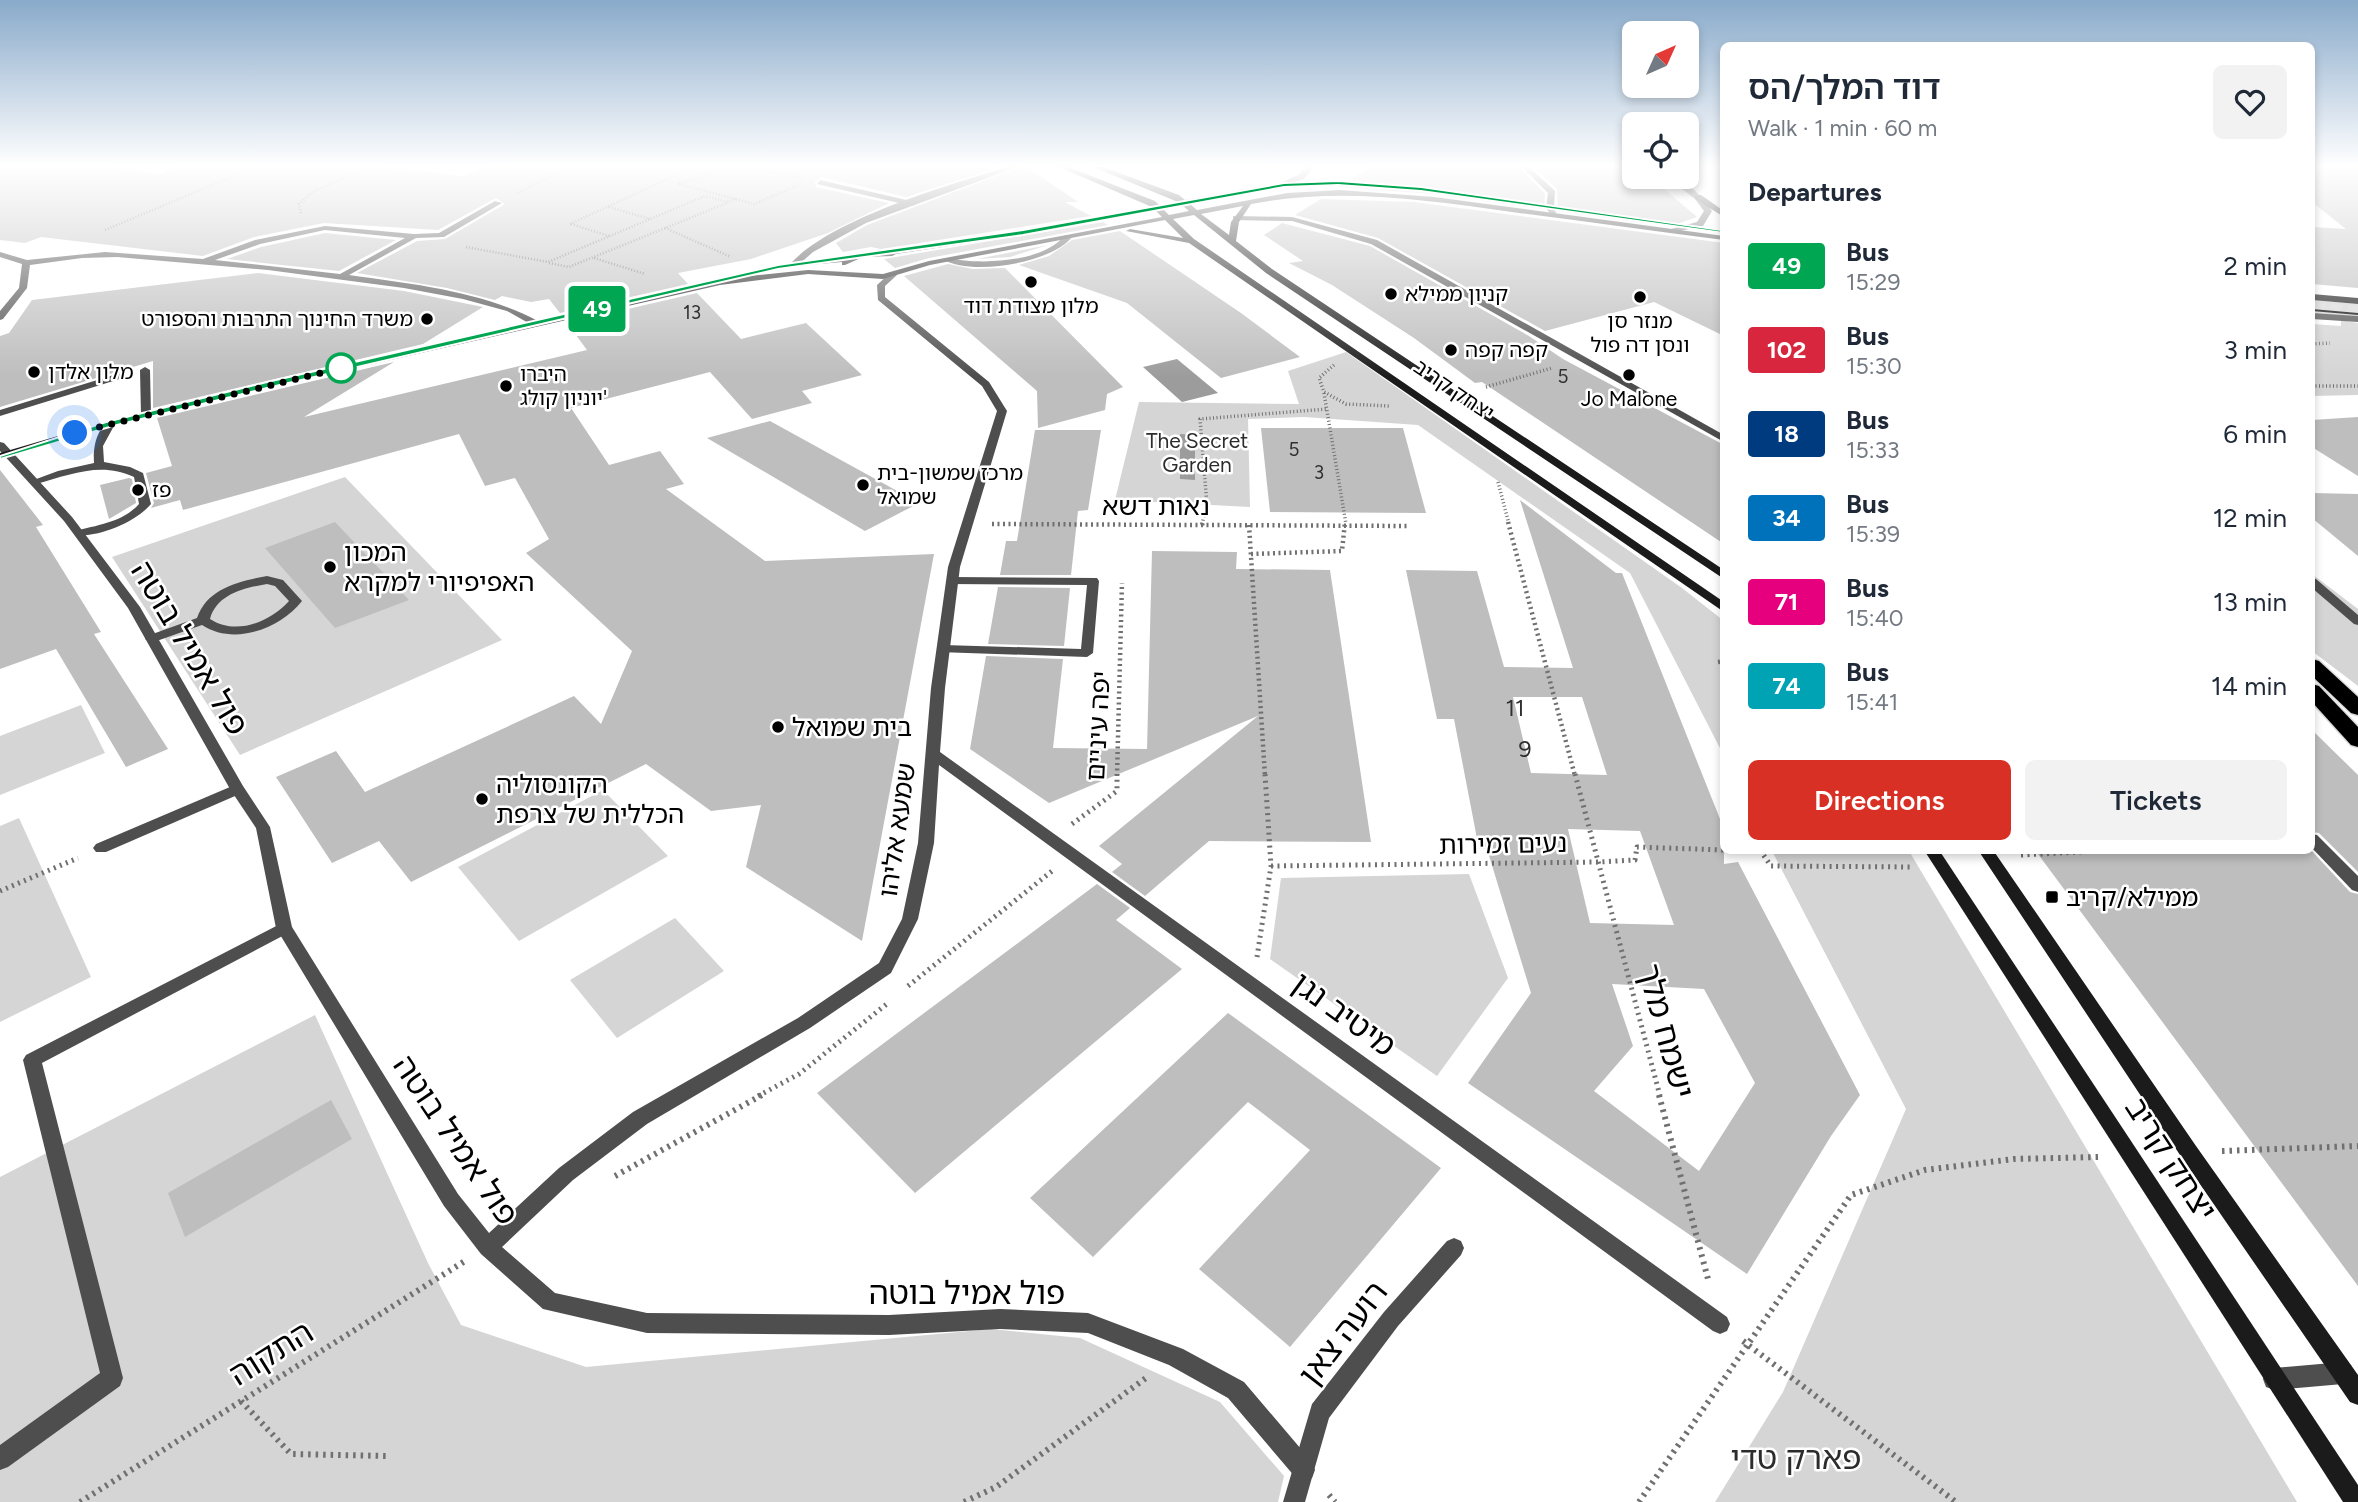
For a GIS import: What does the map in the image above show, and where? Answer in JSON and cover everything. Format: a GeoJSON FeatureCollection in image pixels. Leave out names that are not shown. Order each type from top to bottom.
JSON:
{"type":"FeatureCollection","features":[{"type":"Feature","properties":{"kind":"highway"},"geometry":{"type":"LineString","coordinates":[[2315,668],[2358,708]]}},
{"type":"Feature","properties":{"kind":"highway"},"geometry":{"type":"LineString","coordinates":[[2315,693],[2358,740]]}},
{"type":"Feature","properties":{"kind":"street"},"geometry":{"type":"LineString","coordinates":[[201,263],[240,247],[283,237]]}},
{"type":"Feature","properties":{"kind":"street"},"geometry":{"type":"LineString","coordinates":[[340,276],[412,237]]}},
{"type":"Feature","properties":{"kind":"street"},"geometry":{"type":"LineString","coordinates":[[794,264],[802,255],[830,237]]}},
{"type":"Feature","properties":{"kind":"street"},"geometry":{"type":"LineString","coordinates":[[4,455],[146,415],[794,264],[995,237]]}},
{"type":"Feature","properties":{"kind":"street"},"geometry":{"type":"LineString","coordinates":[[720,282],[792,272],[846,273],[862,278],[948,260],[967,265],[1011,260],[1058,249],[1068,237]]}},
{"type":"Feature","properties":{"kind":"street"},"geometry":{"type":"LineString","coordinates":[[1170,237],[1191,241]]}},
{"type":"Feature","properties":{"kind":"street","name":"יצחק קריב"},"geometry":{"type":"LineString","coordinates":[[1187,237],[1720,605]]}},
{"type":"Feature","properties":{"kind":"street","name":"יצחק קריב"},"geometry":{"type":"LineString","coordinates":[[1226,237],[1269,271],[1720,572]]}},
{"type":"Feature","properties":{"kind":"street"},"geometry":{"type":"LineString","coordinates":[[1232,242],[1233,237]]}},
{"type":"Feature","properties":{"kind":"street"},"geometry":{"type":"LineString","coordinates":[[1357,237],[1374,242],[1720,437]]}},
{"type":"Feature","properties":{"kind":"street"},"geometry":{"type":"LineString","coordinates":[[884,253],[907,260],[900,272]]}},
{"type":"Feature","properties":{"kind":"street"},"geometry":{"type":"LineString","coordinates":[[0,254],[26,263],[102,254],[340,276],[449,293],[516,311],[536,323]]}},
{"type":"Feature","properties":{"kind":"street"},"geometry":{"type":"LineString","coordinates":[[846,273],[842,266],[853,258]]}},
{"type":"Feature","properties":{"kind":"street"},"geometry":{"type":"LineString","coordinates":[[0,317],[23,288],[26,263]]}},
{"type":"Feature","properties":{"kind":"street","name":"שמעא אליהו"},"geometry":{"type":"LineString","coordinates":[[488,1247],[566,1174],[640,1118],[804,1023],[885,968],[910,919],[926,843],[943,649],[952,581],[967,524],[1001,421],[999,402],[986,384],[881,298],[881,285],[900,272]]}},
{"type":"Feature","properties":{"kind":"street"},"geometry":{"type":"LineString","coordinates":[[2315,298],[2358,301]]}},
{"type":"Feature","properties":{"kind":"street"},"geometry":{"type":"LineString","coordinates":[[2315,316],[2358,319]]}},
{"type":"Feature","properties":{"kind":"street"},"geometry":{"type":"LineString","coordinates":[[145,370],[146,415]]}},
{"type":"Feature","properties":{"kind":"street"},"geometry":{"type":"LineString","coordinates":[[0,413],[120,376]]}},
{"type":"Feature","properties":{"kind":"street"},"geometry":{"type":"LineString","coordinates":[[99,465],[98,446],[110,424]]}},
{"type":"Feature","properties":{"kind":"street","name":"פול אמיל בוטה"},"geometry":{"type":"LineString","coordinates":[[0,445],[4,455],[36,481],[134,607],[237,789],[263,827],[284,928],[451,1200],[488,1247],[550,1302],[647,1323],[889,1325],[1000,1319],[1088,1324],[1175,1357],[1236,1390],[1304,1469]]}},
{"type":"Feature","properties":{"kind":"street"},"geometry":{"type":"LineString","coordinates":[[36,481],[99,465],[129,469],[139,475],[145,504],[132,517],[79,533]]}},
{"type":"Feature","properties":{"kind":"street"},"geometry":{"type":"LineString","coordinates":[[267,580],[279,583],[296,601],[280,617],[250,628],[224,631],[211,628],[203,620],[207,607],[217,598],[251,583],[267,580]]}},
{"type":"Feature","properties":{"kind":"street"},"geometry":{"type":"LineString","coordinates":[[943,649],[1087,653],[1093,581],[952,581]]}},
{"type":"Feature","properties":{"kind":"street"},"geometry":{"type":"LineString","coordinates":[[2315,585],[2358,621]]}},
{"type":"Feature","properties":{"kind":"street"},"geometry":{"type":"LineString","coordinates":[[151,639],[203,620]]}},
{"type":"Feature","properties":{"kind":"street"},"geometry":{"type":"LineString","coordinates":[[2315,705],[2358,746]]}},
{"type":"Feature","properties":{"kind":"street","name":"מיטיב נגן"},"geometry":{"type":"LineString","coordinates":[[933,753],[1720,1324]]}},
{"type":"Feature","properties":{"kind":"street"},"geometry":{"type":"LineString","coordinates":[[101,848],[237,789]]}},
{"type":"Feature","properties":{"kind":"street"},"geometry":{"type":"LineString","coordinates":[[2315,842],[2358,886]]}},
{"type":"Feature","properties":{"kind":"street","name":"יצחק קריב"},"geometry":{"type":"LineString","coordinates":[[1934,854],[2356,1502]]}},
{"type":"Feature","properties":{"kind":"street","name":"יצחק קריב"},"geometry":{"type":"LineString","coordinates":[[1988,854],[2189,1152],[2358,1394]]}},
{"type":"Feature","properties":{"kind":"street"},"geometry":{"type":"LineString","coordinates":[[0,1459],[112,1378],[32,1060],[284,928]]}},
{"type":"Feature","properties":{"kind":"street","name":"רועה צאן"},"geometry":{"type":"LineString","coordinates":[[1294,1502],[1320,1412],[1391,1319],[1454,1248]]}},
{"type":"Feature","properties":{"kind":"street"},"geometry":{"type":"LineString","coordinates":[[2274,1379],[2343,1373]]}},
{"type":"Feature","properties":{"kind":"path"},"geometry":{"type":"LineString","coordinates":[[548,262],[608,237]]}},
{"type":"Feature","properties":{"kind":"path"},"geometry":{"type":"LineString","coordinates":[[470,247],[569,267],[642,237]]}},
{"type":"Feature","properties":{"kind":"path"},"geometry":{"type":"LineString","coordinates":[[684,237],[738,261]]}},
{"type":"Feature","properties":{"kind":"path"},"geometry":{"type":"LineString","coordinates":[[593,257],[650,276]]}},
{"type":"Feature","properties":{"kind":"path"},"geometry":{"type":"LineString","coordinates":[[1474,391],[1581,359]]}},
{"type":"Feature","properties":{"kind":"path"},"geometry":{"type":"LineString","coordinates":[[2315,386],[2358,386]]}},
{"type":"Feature","properties":{"kind":"path"},"geometry":{"type":"LineString","coordinates":[[1251,554],[1342,551],[1346,526],[1324,392]]}},
{"type":"Feature","properties":{"kind":"path"},"geometry":{"type":"LineString","coordinates":[[1202,525],[1207,505],[1200,419],[1327,409]]}},
{"type":"Feature","properties":{"kind":"path","name":"ישמח מלך"},"geometry":{"type":"LineString","coordinates":[[1497,477],[1720,1324]]}},
{"type":"Feature","properties":{"kind":"path","name":"נאות דשא"},"geometry":{"type":"LineString","coordinates":[[967,524],[1409,526]]}},
{"type":"Feature","properties":{"kind":"path"},"geometry":{"type":"LineString","coordinates":[[1249,526],[1271,866],[1253,985]]}},
{"type":"Feature","properties":{"kind":"path","name":"יפה עיניים"},"geometry":{"type":"LineString","coordinates":[[1052,839],[1117,791],[1122,583]]}},
{"type":"Feature","properties":{"kind":"path"},"geometry":{"type":"LineString","coordinates":[[0,891],[101,848]]}},
{"type":"Feature","properties":{"kind":"path","name":"נעים זמירות"},"geometry":{"type":"LineString","coordinates":[[1271,866],[1598,862],[1635,860],[1637,848],[1720,850]]}},
{"type":"Feature","properties":{"kind":"path"},"geometry":{"type":"LineString","coordinates":[[1763,854],[1771,866],[1942,867]]}},
{"type":"Feature","properties":{"kind":"path"},"geometry":{"type":"LineString","coordinates":[[2043,855],[2058,854]]}},
{"type":"Feature","properties":{"kind":"path"},"geometry":{"type":"LineString","coordinates":[[2189,1152],[2358,1146]]}},
{"type":"Feature","properties":{"kind":"path"},"geometry":{"type":"LineString","coordinates":[[1639,1502],[1851,1195],[1925,1170],[2014,1159],[2132,1156]]}},
{"type":"Feature","properties":{"kind":"path","name":"התקוה"},"geometry":{"type":"LineString","coordinates":[[80,1502],[488,1247]]}},
{"type":"Feature","properties":{"kind":"path"},"geometry":{"type":"LineString","coordinates":[[1720,1324],[1956,1502]]}},
{"type":"Feature","properties":{"kind":"path"},"geometry":{"type":"LineString","coordinates":[[964,1502],[996,1487],[1175,1357]]}},
{"type":"Feature","properties":{"kind":"path"},"geometry":{"type":"LineString","coordinates":[[241,1401],[292,1454],[387,1456]]}},
{"type":"Feature","properties":{"kind":"green space"},"geometry":{"type":"Polygon","coordinates":[[[2315,300],[2358,304],[2358,317],[2315,313],[2315,300]]]}},
{"type":"Feature","properties":{"kind":"green space"},"geometry":{"type":"Polygon","coordinates":[[[2341,320],[2358,323],[2358,395],[2315,396],[2315,324],[2341,326],[2341,320]]]}},
{"type":"Feature","properties":{"kind":"green space","name":"The Secret Garden"},"geometry":{"type":"Polygon","coordinates":[[[1346,352],[1682,588],[1720,618],[1720,748],[1630,573],[1418,425],[1304,417],[1248,419],[1250,507],[1115,500],[1139,402],[1299,404],[1288,371],[1346,352]]]}},
{"type":"Feature","properties":{"kind":"green space"},"geometry":{"type":"Polygon","coordinates":[[[345,477],[502,640],[240,755],[112,557],[345,477]]]}},
{"type":"Feature","properties":{"kind":"green space"},"geometry":{"type":"Polygon","coordinates":[[[2315,576],[2358,609],[2358,686],[2315,653],[2315,576]]]}},
{"type":"Feature","properties":{"kind":"green space"},"geometry":{"type":"Polygon","coordinates":[[[81,705],[105,753],[0,795],[0,736],[81,705]]]}},
{"type":"Feature","properties":{"kind":"green space"},"geometry":{"type":"Polygon","coordinates":[[[603,790],[668,856],[519,941],[458,867],[603,790]]]}},
{"type":"Feature","properties":{"kind":"green space"},"geometry":{"type":"Polygon","coordinates":[[[19,818],[91,977],[0,1022],[0,826],[19,818]]]}},
{"type":"Feature","properties":{"kind":"green space","name":"פארק טדי"},"geometry":{"type":"Polygon","coordinates":[[[1774,854],[1911,854],[2297,1502],[1715,1502],[1783,1392],[1906,1109],[1774,854]]]}},
{"type":"Feature","properties":{"kind":"green space"},"geometry":{"type":"Polygon","coordinates":[[[1469,874],[1508,978],[1437,1076],[1270,959],[1281,878],[1469,874]]]}},
{"type":"Feature","properties":{"kind":"green space"},"geometry":{"type":"Polygon","coordinates":[[[675,918],[724,971],[617,1038],[570,980],[675,918]]]}},
{"type":"Feature","properties":{"kind":"green space"},"geometry":{"type":"Polygon","coordinates":[[[315,1015],[428,1263],[461,1325],[586,1367],[991,1329],[1080,1338],[1220,1402],[1284,1476],[1278,1502],[0,1502],[0,1177],[315,1015]]]}},
{"type":"Feature","properties":{"kind":"shaded area"},"geometry":{"type":"Polygon","coordinates":[[[1177,359],[1218,393],[1182,402],[1143,367],[1177,359]]]}},
{"type":"Feature","properties":{"kind":"shaded area"},"geometry":{"type":"Polygon","coordinates":[[[1180,434],[1195,435],[1195,480],[1180,479],[1180,434]]]}},
{"type":"Feature","properties":{"kind":"building"},"geometry":{"type":"Polygon","coordinates":[[[0,237],[41,237],[25,243],[0,240],[0,237]]]}},
{"type":"Feature","properties":{"kind":"building"},"geometry":{"type":"Polygon","coordinates":[[[42,237],[254,237],[203,256],[42,237]]]}},
{"type":"Feature","properties":{"kind":"building"},"geometry":{"type":"Polygon","coordinates":[[[306,237],[396,240],[339,271],[227,259],[261,247],[306,237]]]}},
{"type":"Feature","properties":{"kind":"building"},"geometry":{"type":"Polygon","coordinates":[[[816,237],[751,259],[678,273],[688,284],[560,313],[549,299],[531,302],[502,296],[495,300],[447,288],[357,273],[417,241],[816,237]]]}},
{"type":"Feature","properties":{"kind":"building"},"geometry":{"type":"Polygon","coordinates":[[[846,237],[957,237],[843,252],[836,243],[846,237]]]}},
{"type":"Feature","properties":{"kind":"building"},"geometry":{"type":"Polygon","coordinates":[[[1014,237],[1042,237],[929,258],[895,268],[884,259],[1014,237]]]}},
{"type":"Feature","properties":{"kind":"building"},"geometry":{"type":"Polygon","coordinates":[[[1088,237],[1129,237],[1241,313],[1300,357],[1221,378],[1127,303],[1019,265],[1049,256],[1072,240],[1088,237]]]}},
{"type":"Feature","properties":{"kind":"building"},"geometry":{"type":"Polygon","coordinates":[[[1267,237],[1336,237],[1370,246],[1529,336],[1563,359],[1720,443],[1720,541],[1482,382],[1475,383],[1414,338],[1332,285],[1289,263],[1303,261],[1267,237]]]}},
{"type":"Feature","properties":{"kind":"building"},"geometry":{"type":"Polygon","coordinates":[[[1375,237],[1679,237],[1720,242],[1720,334],[1654,302],[1545,331],[1375,237]]]}},
{"type":"Feature","properties":{"kind":"building"},"geometry":{"type":"Polygon","coordinates":[[[2315,237],[2358,237],[2358,288],[2315,284],[2315,237]]]}},
{"type":"Feature","properties":{"kind":"building"},"geometry":{"type":"Polygon","coordinates":[[[1048,245],[1010,257],[977,259],[1048,245]]]}},
{"type":"Feature","properties":{"kind":"building"},"geometry":{"type":"Polygon","coordinates":[[[948,264],[973,269],[1005,268],[1123,387],[1107,394],[1105,410],[1038,428],[1037,391],[904,276],[948,264]]]}},
{"type":"Feature","properties":{"kind":"building"},"geometry":{"type":"Polygon","coordinates":[[[258,273],[404,291],[483,307],[423,344],[153,408],[153,361],[0,407],[0,336],[9,333],[32,300],[258,273]]]}},
{"type":"Feature","properties":{"kind":"building"},"geometry":{"type":"Polygon","coordinates":[[[697,293],[741,339],[806,323],[862,375],[802,391],[812,403],[752,419],[710,372],[571,408],[609,465],[660,451],[684,484],[666,489],[765,561],[934,554],[862,941],[746,867],[761,805],[711,811],[646,764],[411,882],[379,841],[332,863],[276,777],[336,751],[365,792],[574,696],[601,724],[632,651],[526,553],[549,539],[515,478],[485,486],[459,434],[183,510],[180,500],[151,508],[154,503],[146,473],[172,466],[157,418],[394,362],[304,417],[587,350],[567,323],[697,293]]]}},
{"type":"Feature","properties":{"kind":"building"},"geometry":{"type":"Polygon","coordinates":[[[2358,417],[2358,476],[2315,449],[2315,420],[2358,417]]]}},
{"type":"Feature","properties":{"kind":"building"},"geometry":{"type":"Polygon","coordinates":[[[770,421],[919,503],[865,531],[707,438],[770,421]]]}},
{"type":"Feature","properties":{"kind":"building"},"geometry":{"type":"Polygon","coordinates":[[[1261,428],[1403,428],[1426,513],[1270,512],[1261,428]]]}},
{"type":"Feature","properties":{"kind":"building"},"geometry":{"type":"Polygon","coordinates":[[[1035,430],[1101,430],[1088,510],[1078,511],[1071,575],[1000,575],[1006,541],[1017,541],[1035,430]]]}},
{"type":"Feature","properties":{"kind":"building"},"geometry":{"type":"Polygon","coordinates":[[[0,470],[43,525],[36,527],[101,632],[94,634],[168,749],[126,767],[56,649],[0,669],[0,470]]]}},
{"type":"Feature","properties":{"kind":"building"},"geometry":{"type":"Polygon","coordinates":[[[132,479],[136,503],[109,519],[100,485],[132,479]]]}},
{"type":"Feature","properties":{"kind":"building"},"geometry":{"type":"Polygon","coordinates":[[[2315,493],[2358,494],[2358,556],[2315,520],[2315,493]]]}},
{"type":"Feature","properties":{"kind":"building"},"geometry":{"type":"Polygon","coordinates":[[[1520,500],[1616,573],[1622,573],[1720,819],[1720,854],[1724,854],[1724,864],[1738,862],[1860,1095],[1831,1136],[1747,1274],[1468,1083],[1531,993],[1487,849],[1479,849],[1454,719],[1437,719],[1406,570],[1477,571],[1504,667],[1573,668],[1520,500]],[[1513,697],[1531,773],[1607,775],[1582,697],[1513,697]],[[1568,829],[1590,923],[1674,925],[1640,831],[1568,829]],[[1612,984],[1633,1046],[1594,1091],[1699,1171],[1755,1083],[1704,989],[1612,984]]]}},
{"type":"Feature","properties":{"kind":"building","name":"המכון האפיפיורי למקרא"},"geometry":{"type":"Polygon","coordinates":[[[335,522],[409,600],[335,628],[265,548],[335,522]]]}},
{"type":"Feature","properties":{"kind":"building"},"geometry":{"type":"Polygon","coordinates":[[[1152,551],[1237,552],[1236,569],[1330,570],[1371,842],[1209,841],[1145,896],[1112,872],[1122,864],[1099,846],[1258,716],[1049,803],[970,749],[986,656],[1063,659],[1053,748],[1147,749],[1152,551]]]}},
{"type":"Feature","properties":{"kind":"building"},"geometry":{"type":"Polygon","coordinates":[[[998,587],[1070,588],[1064,646],[988,644],[998,587]]]}},
{"type":"Feature","properties":{"kind":"building"},"geometry":{"type":"Polygon","coordinates":[[[2315,733],[2358,775],[2358,872],[2319,833],[2315,832],[2315,733]]]}},
{"type":"Feature","properties":{"kind":"building"},"geometry":{"type":"Polygon","coordinates":[[[2038,854],[2315,854],[2350,892],[2358,894],[2358,1286],[2038,854]]]}},
{"type":"Feature","properties":{"kind":"building"},"geometry":{"type":"Polygon","coordinates":[[[1097,884],[1130,908],[1116,920],[1182,969],[915,1193],[817,1093],[1097,884]]]}},
{"type":"Feature","properties":{"kind":"building"},"geometry":{"type":"Polygon","coordinates":[[[1228,1013],[1441,1168],[1290,1347],[1199,1269],[1310,1150],[1248,1102],[1093,1257],[1030,1198],[1228,1013]]]}},
{"type":"Feature","properties":{"kind":"building"},"geometry":{"type":"Polygon","coordinates":[[[331,1100],[352,1139],[185,1237],[168,1193],[331,1100]]]}},
{"type":"Feature","properties":{"kind":"tunnel"},"geometry":{"type":"LineString","coordinates":[[2315,309],[2358,312]]}},
{"type":"Feature","properties":{"kind":"tram line"},"geometry":{"type":"LineString","coordinates":[[2315,310],[2358,314]]}},
{"type":"Feature","properties":{"kind":"bus line","name":"49"},"geometry":{"type":"LineString","coordinates":[[0,456],[110,424],[267,385],[778,267],[995,237]]}},
{"type":"Feature","properties":{"kind":"place","name":"מלון מצודת דוד"},"geometry":{"type":"Point","coordinates":[1031,282]}},
{"type":"Feature","properties":{"kind":"place","name":"קניון ממילא"},"geometry":{"type":"Point","coordinates":[1391,294]}},
{"type":"Feature","properties":{"kind":"place","name":"מנזר סן ונסן דה פול"},"geometry":{"type":"Point","coordinates":[1640,297]}},
{"type":"Feature","properties":{"kind":"place","name":"משרד החינוך התרבות והספורט"},"geometry":{"type":"Point","coordinates":[427,319]}},
{"type":"Feature","properties":{"kind":"place","name":"קפה קפה"},"geometry":{"type":"Point","coordinates":[1451,350]}},
{"type":"Feature","properties":{"kind":"place","name":"מלון אלדן"},"geometry":{"type":"Point","coordinates":[34,372]}},
{"type":"Feature","properties":{"kind":"place","name":"Jo Malone"},"geometry":{"type":"Point","coordinates":[1629,375]}},
{"type":"Feature","properties":{"kind":"place","name":"היברו יוניון קולג'"},"geometry":{"type":"Point","coordinates":[506,386]}},
{"type":"Feature","properties":{"kind":"place","name":"מרכז שמשון-בית שמואל"},"geometry":{"type":"Point","coordinates":[863,485]}},
{"type":"Feature","properties":{"kind":"place","name":"פז"},"geometry":{"type":"Point","coordinates":[138,490]}},
{"type":"Feature","properties":{"kind":"place","name":"המכון האפיפיורי למקרא"},"geometry":{"type":"Point","coordinates":[330,567]}},
{"type":"Feature","properties":{"kind":"place","name":"בית שמואל"},"geometry":{"type":"Point","coordinates":[778,727]}},
{"type":"Feature","properties":{"kind":"place","name":"הקונסוליה הכללית של צרפת"},"geometry":{"type":"Point","coordinates":[482,799]}},
{"type":"Feature","properties":{"kind":"place","name":"ממילא/קריב"},"geometry":{"type":"Point","coordinates":[2052,897]}},
{"type":"Feature","properties":{"kind":"route"},"geometry":{"type":"LineString","coordinates":[[75,433],[343,367],[341,368]]}}]}
